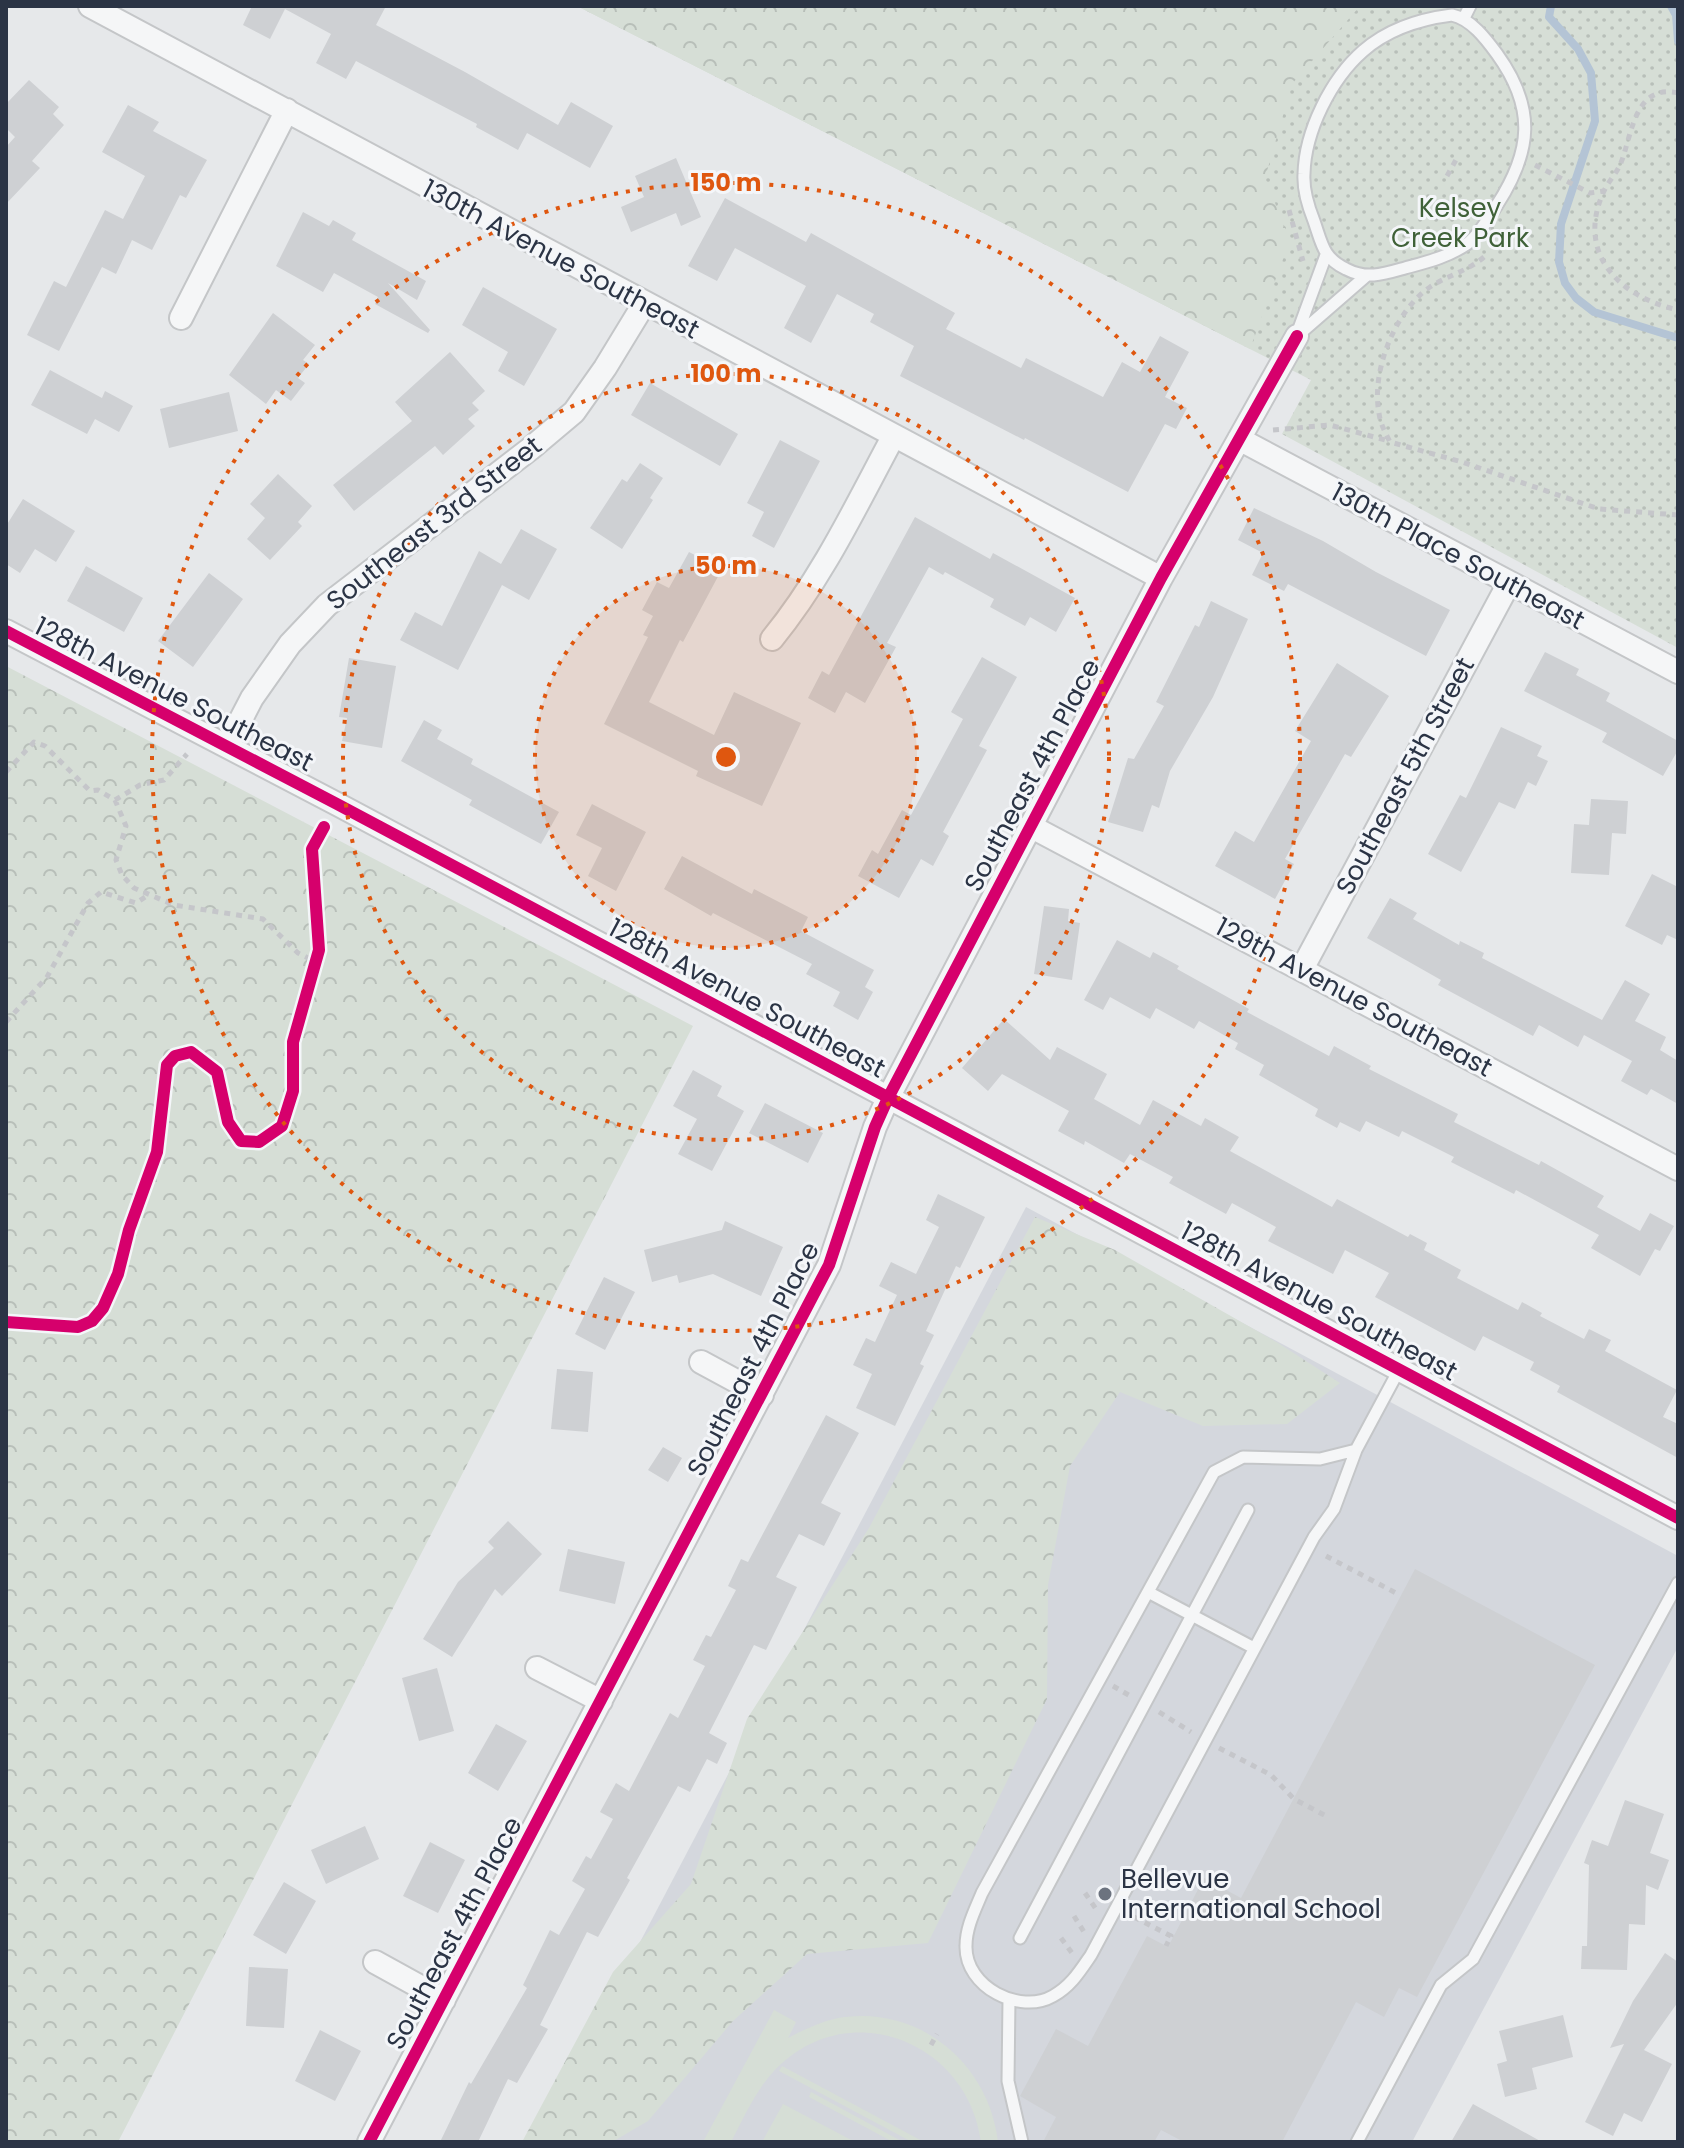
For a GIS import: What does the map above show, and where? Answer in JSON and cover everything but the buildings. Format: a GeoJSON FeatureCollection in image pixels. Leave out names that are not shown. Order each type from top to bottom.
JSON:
{"type":"FeatureCollection","features":[{"type":"Feature","properties":{"kind":"street","name":"130th Avenue Southeast"},"geometry":{"type":"LineString","coordinates":[[90,6],[1161,578]]}},
{"type":"Feature","properties":{"kind":"street"},"geometry":{"type":"LineString","coordinates":[[181,318],[287,110]]}},
{"type":"Feature","properties":{"kind":"street","name":"Southeast 3rd Street"},"geometry":{"type":"LineString","coordinates":[[227,746],[252,698],[290,644],[327,605],[574,412],[644,304]]}},
{"type":"Feature","properties":{"kind":"street","name":"Southeast 4th Place"},"geometry":{"type":"LineString","coordinates":[[369,2142],[829,1265],[875,1127],[888,1098],[1161,578],[1297,336]]}},
{"type":"Feature","properties":{"kind":"street"},"geometry":{"type":"LineString","coordinates":[[772,639],[815,582],[893,437]]}},
{"type":"Feature","properties":{"kind":"street","name":"130th Place Southeast"},"geometry":{"type":"LineString","coordinates":[[1239,439],[1678,672]]}},
{"type":"Feature","properties":{"kind":"street","name":"Southeast 5th Street"},"geometry":{"type":"LineString","coordinates":[[1302,969],[1509,583]]}},
{"type":"Feature","properties":{"kind":"street","name":"128th Avenue Southeast"},"geometry":{"type":"LineString","coordinates":[[6,631],[1678,1518]]}},
{"type":"Feature","properties":{"kind":"street","name":"129th Avenue Southeast"},"geometry":{"type":"LineString","coordinates":[[1030,826],[1678,1169]]}},
{"type":"Feature","properties":{"kind":"street"},"geometry":{"type":"LineString","coordinates":[[701,1362],[762,1395]]}},
{"type":"Feature","properties":{"kind":"street"},"geometry":{"type":"LineString","coordinates":[[537,1668],[601,1701]]}},
{"type":"Feature","properties":{"kind":"street"},"geometry":{"type":"LineString","coordinates":[[375,1962],[444,2000]]}},
{"type":"Feature","properties":{"kind":"lane"},"geometry":{"type":"LineString","coordinates":[[1464,18],[1470,6]]}},
{"type":"Feature","properties":{"kind":"lane"},"geometry":{"type":"LineString","coordinates":[[1452,15],[1464,18],[1491,47],[1514,80],[1524,124],[1524,151],[1502,197],[1471,241],[1433,261],[1366,276],[1351,272],[1326,255],[1307,202],[1304,175],[1308,146],[1326,101],[1349,66],[1364,50],[1391,32],[1437,17],[1452,15]]}},
{"type":"Feature","properties":{"kind":"lane"},"geometry":{"type":"LineString","coordinates":[[1297,336],[1326,255]]}},
{"type":"Feature","properties":{"kind":"lane"},"geometry":{"type":"LineString","coordinates":[[1297,336],[1366,276]]}},
{"type":"Feature","properties":{"kind":"lane"},"geometry":{"type":"LineString","coordinates":[[1356,1450],[1320,1459],[1243,1457],[1214,1472],[982,1893],[969,1925],[965,1949],[973,1973],[989,1989],[1027,2004],[1051,1997],[1071,1983],[1091,1955],[1314,1537],[1334,1509],[1356,1450],[1400,1368]]}},
{"type":"Feature","properties":{"kind":"lane"},"geometry":{"type":"LineString","coordinates":[[1020,1938],[1248,1510]]}},
{"type":"Feature","properties":{"kind":"lane"},"geometry":{"type":"LineString","coordinates":[[1357,2142],[1441,1985],[1473,1959],[1678,1583]]}},
{"type":"Feature","properties":{"kind":"lane"},"geometry":{"type":"LineString","coordinates":[[1148,1592],[1254,1648]]}},
{"type":"Feature","properties":{"kind":"lane"},"geometry":{"type":"LineString","coordinates":[[1009,1999],[1008,2081],[1022,2142]]}},
{"type":"Feature","properties":{"kind":"path"},"geometry":{"type":"LineString","coordinates":[[1678,93],[1666,91],[1636,113],[1620,166],[1604,191],[1593,233],[1599,255],[1629,290],[1643,300],[1678,310]]}},
{"type":"Feature","properties":{"kind":"path"},"geometry":{"type":"LineString","coordinates":[[1447,176],[1457,158]]}},
{"type":"Feature","properties":{"kind":"path"},"geometry":{"type":"LineString","coordinates":[[1553,175],[1590,193],[1604,191]]}},
{"type":"Feature","properties":{"kind":"path"},"geometry":{"type":"LineString","coordinates":[[1390,442],[1378,412],[1378,397],[1393,330],[1403,313],[1429,288],[1473,266],[1485,256]]}},
{"type":"Feature","properties":{"kind":"path"},"geometry":{"type":"LineString","coordinates":[[1269,430],[1330,425],[1462,462],[1599,509],[1678,515]]}},
{"type":"Feature","properties":{"kind":"path"},"geometry":{"type":"LineString","coordinates":[[6,772],[34,742],[45,746],[90,791],[98,790],[115,800],[126,826],[116,860],[122,875],[134,888],[174,905],[263,919],[298,953],[317,956],[312,975]]}},
{"type":"Feature","properties":{"kind":"path"},"geometry":{"type":"LineString","coordinates":[[115,800],[140,785],[164,780],[187,754]]}},
{"type":"Feature","properties":{"kind":"path"},"geometry":{"type":"LineString","coordinates":[[6,1022],[47,977],[88,903],[101,892],[136,903],[147,896]]}},
{"type":"Feature","properties":{"kind":"path"},"geometry":{"type":"LineString","coordinates":[[1326,1556],[1396,1593]]}},
{"type":"Feature","properties":{"kind":"path"},"geometry":{"type":"LineString","coordinates":[[1111,1685],[1133,1698]]}},
{"type":"Feature","properties":{"kind":"path"},"geometry":{"type":"LineString","coordinates":[[1157,1710],[1191,1733]]}},
{"type":"Feature","properties":{"kind":"path"},"geometry":{"type":"LineString","coordinates":[[1218,1748],[1271,1775],[1294,1799],[1328,1817]]}},
{"type":"Feature","properties":{"kind":"path"},"geometry":{"type":"LineString","coordinates":[[1085,1893],[1096,1910]]}},
{"type":"Feature","properties":{"kind":"path"},"geometry":{"type":"LineString","coordinates":[[1074,1916],[1085,1933]]}},
{"type":"Feature","properties":{"kind":"path"},"geometry":{"type":"LineString","coordinates":[[1134,1917],[1171,1936],[1166,1946]]}},
{"type":"Feature","properties":{"kind":"path"},"geometry":{"type":"LineString","coordinates":[[1061,1938],[1073,1955]]}},
{"type":"Feature","properties":{"kind":"path"},"geometry":{"type":"LineString","coordinates":[[931,2045],[937,2034]]}},
{"type":"Feature","properties":{"kind":"shaded area","name":"Bellevue International School"},"geometry":{"type":"Polygon","coordinates":[[[1026,1207],[1678,1556],[1678,1647],[1412,2142],[535,2142],[1026,1207]]]}},
{"type":"Feature","properties":{"kind":"green space","name":"Kelsey Creek Park"},"geometry":{"type":"Polygon","coordinates":[[[577,6],[1678,6],[1678,648],[1282,434],[1311,380],[577,6]]]}},
{"type":"Feature","properties":{"kind":"green space"},"geometry":{"type":"Polygon","coordinates":[[[577,6],[1360,6],[1292,84],[1265,178],[1290,240],[1250,349],[577,6]]]}},
{"type":"Feature","properties":{"kind":"green space"},"geometry":{"type":"Polygon","coordinates":[[[6,666],[693,1026],[118,2142],[6,2142],[6,666]]]}},
{"type":"Feature","properties":{"kind":"green space"},"geometry":{"type":"Polygon","coordinates":[[[1035,1217],[1115,1250],[1278,1343],[1340,1383],[1287,1424],[1203,1426],[1120,1392],[1070,1466],[1048,1585],[1047,1699],[928,1943],[807,1954],[733,2021],[648,2121],[612,2142],[522,2142],[613,1972],[691,1884],[747,1719],[869,1528],[1035,1217]]]}},
{"type":"Feature","properties":{"kind":"green space"},"geometry":{"type":"Polygon","coordinates":[[[774,2010],[796,2022],[788,2038],[834,2019],[864,2016],[893,2020],[920,2029],[964,2063],[992,2113],[998,2142],[981,2142],[972,2108],[955,2079],[932,2057],[904,2041],[874,2033],[842,2034],[810,2044],[781,2064],[765,2081],[731,2142],[703,2142],[774,2010]]]}},
{"type":"Feature","properties":{"kind":"green space"},"geometry":{"type":"Polygon","coordinates":[[[782,2066],[924,2142],[912,2142],[779,2071],[782,2066]]]}},
{"type":"Feature","properties":{"kind":"green space"},"geometry":{"type":"Polygon","coordinates":[[[811,2092],[903,2142],[893,2142],[809,2097],[811,2092]]]}},
{"type":"Feature","properties":{"kind":"green space"},"geometry":{"type":"Polygon","coordinates":[[[783,2104],[855,2142],[762,2142],[783,2104]]]}},
{"type":"Feature","properties":{"kind":"waterway"},"geometry":{"type":"LineString","coordinates":[[1551,6],[1549,17],[1578,49],[1591,73],[1595,121],[1561,224],[1559,262],[1565,283],[1576,298],[1594,312],[1678,338]]}},
{"type":"Feature","properties":{"kind":"waterway"},"geometry":{"type":"LineString","coordinates":[[1671,6],[1676,15],[1678,41]]}},
{"type":"Feature","properties":{"kind":"cycle path"},"geometry":{"type":"LineString","coordinates":[[369,2142],[829,1265],[875,1127],[888,1098],[1161,578],[1297,336]]}},
{"type":"Feature","properties":{"kind":"cycle path"},"geometry":{"type":"LineString","coordinates":[[6,631],[1678,1518]]}},
{"type":"Feature","properties":{"kind":"cycle path"},"geometry":{"type":"LineString","coordinates":[[6,1322],[78,1327],[92,1321],[103,1308],[118,1274],[129,1230],[157,1152],[167,1065],[175,1056],[191,1052],[217,1072],[228,1122],[241,1141],[259,1142],[282,1126],[293,1091],[293,1042],[319,950],[312,849],[324,827]]}},
{"type":"Feature","properties":{"kind":"place","name":"Bellevue International School"},"geometry":{"type":"Point","coordinates":[1105,1894]}}]}
